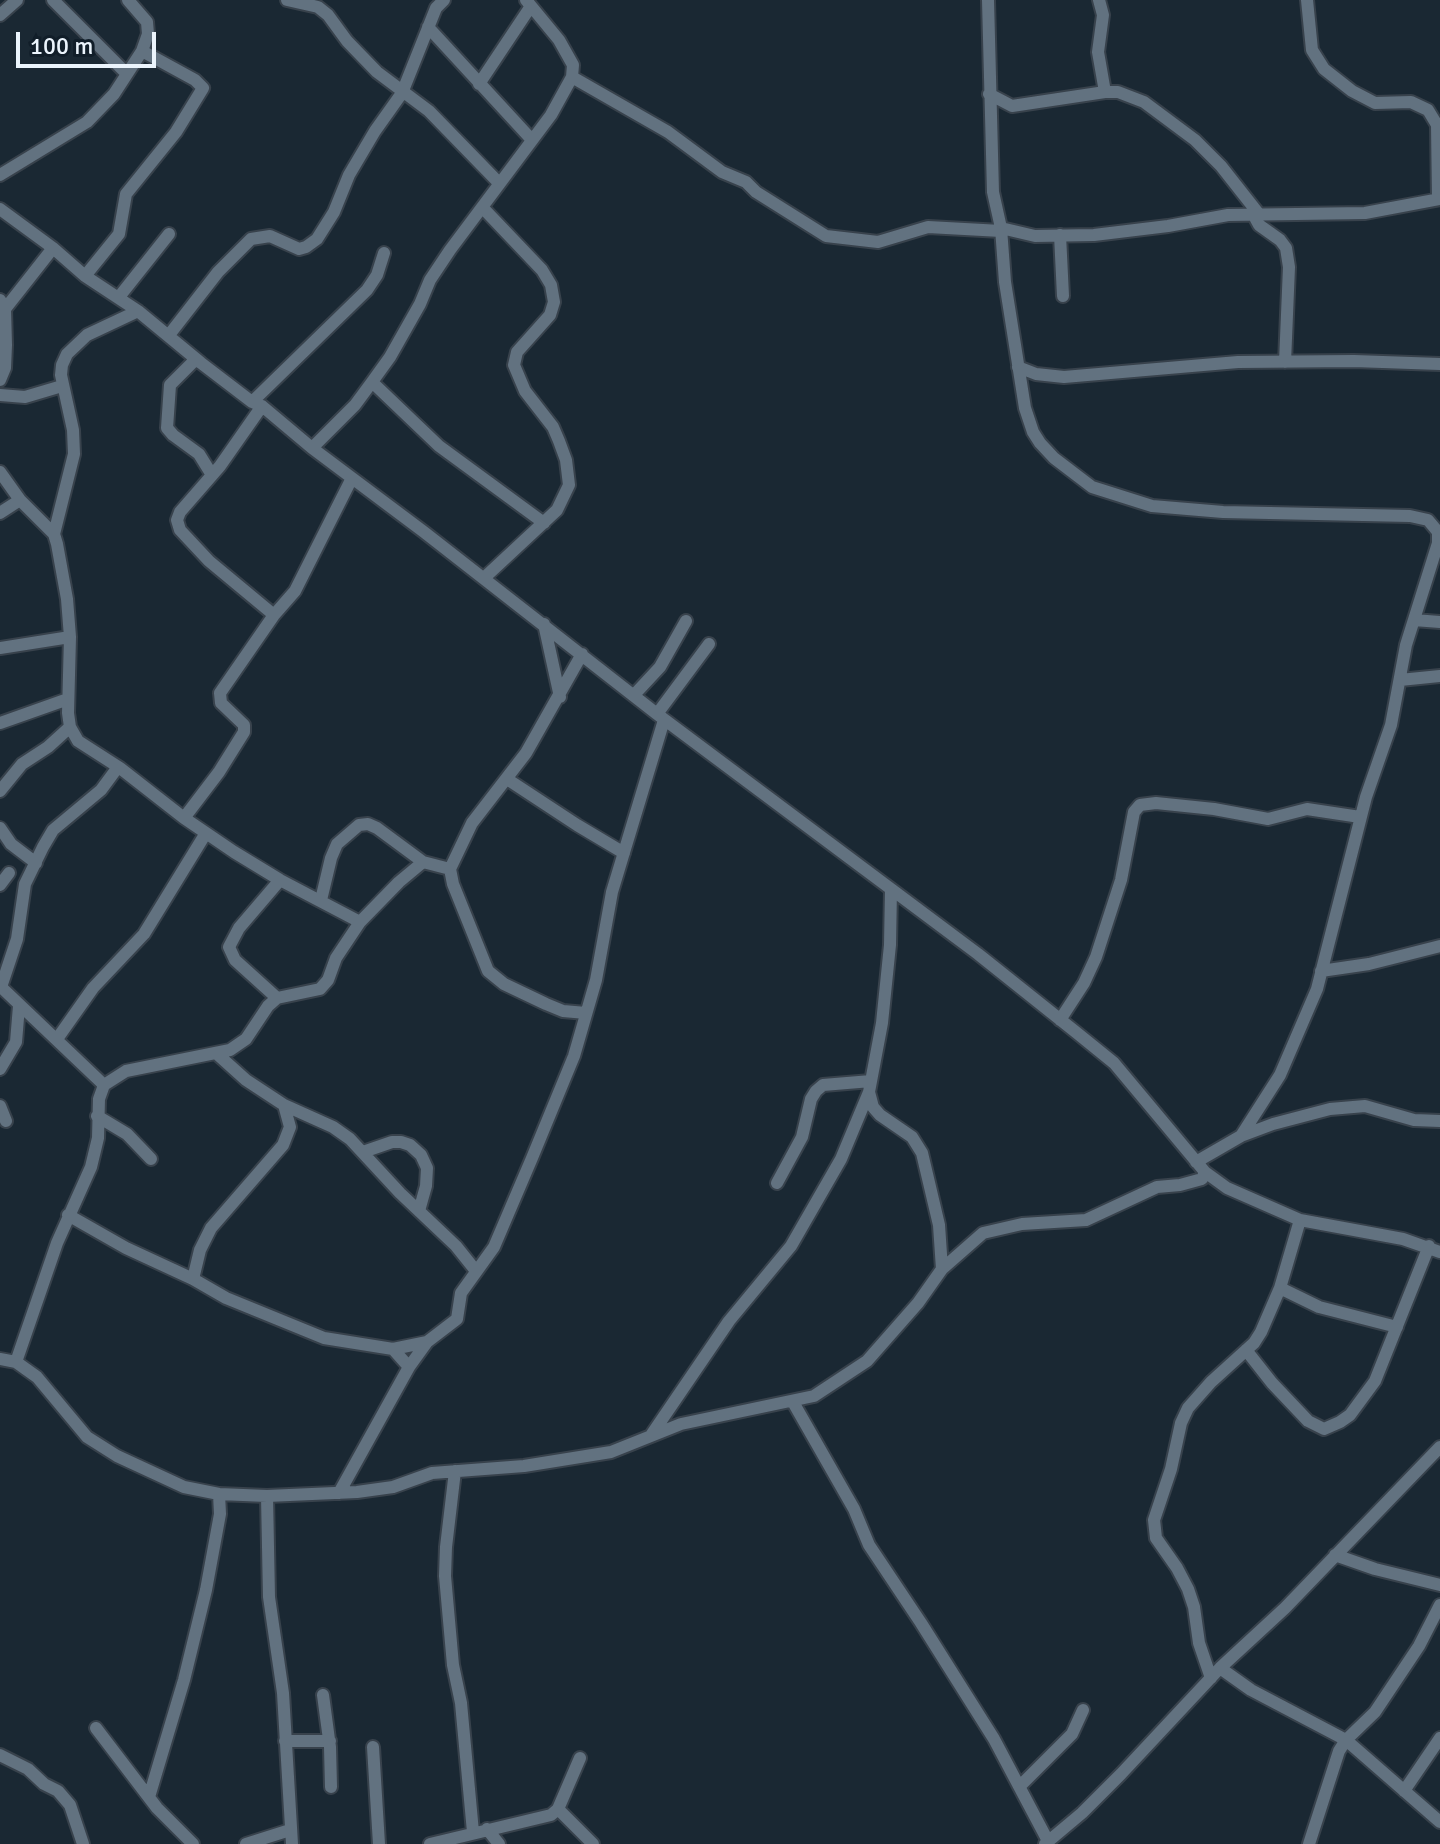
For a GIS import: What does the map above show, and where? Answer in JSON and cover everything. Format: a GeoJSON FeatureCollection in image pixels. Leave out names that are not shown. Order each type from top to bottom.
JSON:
{"type":"FeatureCollection","features":[{"type":"Feature","properties":{"kind":"street"},"geometry":{"type":"LineString","coordinates":[[0,15],[17,0]]}},
{"type":"Feature","properties":{"kind":"street"},"geometry":{"type":"LineString","coordinates":[[53,0],[127,74]]}},
{"type":"Feature","properties":{"kind":"street"},"geometry":{"type":"LineString","coordinates":[[0,175],[87,122],[114,94],[142,51],[148,34],[147,22],[128,0]]}},
{"type":"Feature","properties":{"kind":"street"},"geometry":{"type":"LineString","coordinates":[[287,0],[318,7],[328,15],[357,52],[402,93],[429,111],[499,183]]}},
{"type":"Feature","properties":{"kind":"street"},"geometry":{"type":"LineString","coordinates":[[328,15],[332,0]]}},
{"type":"Feature","properties":{"kind":"street"},"geometry":{"type":"LineString","coordinates":[[169,335],[218,272],[251,239],[276,237],[299,249],[317,239],[334,212],[349,175],[402,93],[436,8],[444,0]]}},
{"type":"Feature","properties":{"kind":"street"},"geometry":{"type":"LineString","coordinates":[[988,0],[993,192],[1001,229],[1005,282],[1025,408],[1040,443],[1079,478],[1105,492],[1152,506],[1420,517],[1439,530],[1438,543],[1414,620],[1391,725],[1360,817],[1317,989],[1285,1064],[1263,1105],[1241,1136],[1200,1167]]}},
{"type":"Feature","properties":{"kind":"street"},"geometry":{"type":"LineString","coordinates":[[1099,0],[1103,15],[1098,52],[1105,92]]}},
{"type":"Feature","properties":{"kind":"street"},"geometry":{"type":"LineString","coordinates":[[572,77],[668,132],[722,172],[746,182],[756,192],[826,236],[878,242],[928,227],[1001,229],[1035,236],[1109,233],[1228,215],[1365,213],[1439,199],[1437,125],[1428,110],[1411,102],[1375,103],[1352,91],[1324,69],[1312,50],[1307,0]]}},
{"type":"Feature","properties":{"kind":"street"},"geometry":{"type":"LineString","coordinates":[[312,448],[355,405],[372,382],[420,304],[435,273],[551,115],[572,77],[573,65],[564,48],[529,3],[479,84]]}},
{"type":"Feature","properties":{"kind":"street"},"geometry":{"type":"LineString","coordinates":[[428,27],[532,140]]}},
{"type":"Feature","properties":{"kind":"street"},"geometry":{"type":"LineString","coordinates":[[85,276],[119,234],[126,194],[176,132],[203,88],[195,80],[142,51]]}},
{"type":"Feature","properties":{"kind":"street"},"geometry":{"type":"LineString","coordinates":[[989,94],[1012,106],[1118,92],[1144,102],[1195,140],[1221,166],[1256,214],[1259,225],[1286,248],[1289,267],[1285,362]]}},
{"type":"Feature","properties":{"kind":"street"},"geometry":{"type":"LineString","coordinates":[[482,207],[542,270],[554,295],[550,315],[514,358],[518,379],[553,427],[566,460],[569,485],[557,510],[484,578]]}},
{"type":"Feature","properties":{"kind":"street"},"geometry":{"type":"LineString","coordinates":[[0,209],[85,276],[138,311],[196,359],[1114,1063],[1200,1167],[1227,1188],[1300,1220],[1434,1249],[1375,1381],[1350,1415],[1324,1429],[1294,1409],[1246,1350]]}},
{"type":"Feature","properties":{"kind":"street"},"geometry":{"type":"LineString","coordinates":[[119,297],[169,234]]}},
{"type":"Feature","properties":{"kind":"street"},"geometry":{"type":"LineString","coordinates":[[1060,235],[1063,296]]}},
{"type":"Feature","properties":{"kind":"street"},"geometry":{"type":"LineString","coordinates":[[0,380],[5,361],[2,304],[53,248]]}},
{"type":"Feature","properties":{"kind":"street"},"geometry":{"type":"LineString","coordinates":[[274,615],[209,561],[177,525],[178,514],[212,475],[257,404],[367,290],[377,275],[384,253]]}},
{"type":"Feature","properties":{"kind":"street"},"geometry":{"type":"LineString","coordinates":[[138,311],[87,335],[67,354],[62,365],[62,386],[73,430],[74,454],[54,534],[67,599],[70,727],[78,741],[206,833],[280,880],[360,922]]}},
{"type":"Feature","properties":{"kind":"street"},"geometry":{"type":"LineString","coordinates":[[196,359],[170,385],[167,428],[199,454],[212,475]]}},
{"type":"Feature","properties":{"kind":"street"},"geometry":{"type":"LineString","coordinates":[[1018,367],[1036,374],[1064,377],[1238,362],[1440,364]]}},
{"type":"Feature","properties":{"kind":"street"},"geometry":{"type":"LineString","coordinates":[[372,382],[439,446],[544,523]]}},
{"type":"Feature","properties":{"kind":"street"},"geometry":{"type":"LineString","coordinates":[[0,395],[25,397],[62,386]]}},
{"type":"Feature","properties":{"kind":"street"},"geometry":{"type":"LineString","coordinates":[[0,472],[20,500],[54,534]]}},
{"type":"Feature","properties":{"kind":"street"},"geometry":{"type":"LineString","coordinates":[[184,818],[244,732],[244,725],[219,698],[274,615],[295,591],[352,478]]}},
{"type":"Feature","properties":{"kind":"street"},"geometry":{"type":"LineString","coordinates":[[0,513],[20,500]]}},
{"type":"Feature","properties":{"kind":"street"},"geometry":{"type":"LineString","coordinates":[[1414,620],[1440,622]]}},
{"type":"Feature","properties":{"kind":"street"},"geometry":{"type":"LineString","coordinates":[[634,695],[660,667],[686,621]]}},
{"type":"Feature","properties":{"kind":"street"},"geometry":{"type":"LineString","coordinates":[[544,624],[560,697]]}},
{"type":"Feature","properties":{"kind":"street"},"geometry":{"type":"LineString","coordinates":[[0,648],[70,637]]}},
{"type":"Feature","properties":{"kind":"street"},"geometry":{"type":"LineString","coordinates":[[339,1493],[409,1367],[427,1342],[455,1323],[461,1293],[494,1247],[574,1056],[596,980],[606,915],[661,717],[709,644]]}},
{"type":"Feature","properties":{"kind":"street"},"geometry":{"type":"LineString","coordinates":[[582,654],[560,697],[507,779],[472,823],[450,869],[453,884],[488,971],[504,984],[546,1004],[563,1011],[586,1013]]}},
{"type":"Feature","properties":{"kind":"street"},"geometry":{"type":"LineString","coordinates":[[1400,680],[1440,676]]}},
{"type":"Feature","properties":{"kind":"street"},"geometry":{"type":"LineString","coordinates":[[0,723],[68,699]]}},
{"type":"Feature","properties":{"kind":"street"},"geometry":{"type":"LineString","coordinates":[[0,791],[22,764],[48,747],[70,727]]}},
{"type":"Feature","properties":{"kind":"street"},"geometry":{"type":"LineString","coordinates":[[104,1085],[1,986],[17,939],[25,884],[53,830],[101,790],[118,767]]}},
{"type":"Feature","properties":{"kind":"street"},"geometry":{"type":"LineString","coordinates":[[507,779],[624,853]]}},
{"type":"Feature","properties":{"kind":"street"},"geometry":{"type":"LineString","coordinates":[[1060,1020],[1084,983],[1096,957],[1121,880],[1134,812],[1140,805],[1156,803],[1214,809],[1268,819],[1307,809],[1360,817]]}},
{"type":"Feature","properties":{"kind":"street"},"geometry":{"type":"LineString","coordinates":[[321,900],[337,844],[359,825],[368,824],[377,828],[423,862],[450,869]]}},
{"type":"Feature","properties":{"kind":"street"},"geometry":{"type":"LineString","coordinates":[[0,828],[11,844],[36,863]]}},
{"type":"Feature","properties":{"kind":"street"},"geometry":{"type":"LineString","coordinates":[[57,1039],[93,988],[127,955],[160,913],[206,833]]}},
{"type":"Feature","properties":{"kind":"street"},"geometry":{"type":"LineString","coordinates":[[16,1362],[68,1215],[91,1167],[98,1138],[99,1099],[104,1085],[126,1071],[230,1050],[246,1039],[277,998],[320,989],[360,922],[423,862]]}},
{"type":"Feature","properties":{"kind":"street"},"geometry":{"type":"LineString","coordinates":[[0,885],[9,873]]}},
{"type":"Feature","properties":{"kind":"street"},"geometry":{"type":"LineString","coordinates":[[277,998],[235,960],[229,947],[239,928],[280,880]]}},
{"type":"Feature","properties":{"kind":"street"},"geometry":{"type":"LineString","coordinates":[[652,1434],[729,1321],[791,1246],[841,1159],[870,1087],[882,1023],[890,945],[891,889]]}},
{"type":"Feature","properties":{"kind":"street"},"geometry":{"type":"LineString","coordinates":[[1321,971],[1369,964],[1440,946]]}},
{"type":"Feature","properties":{"kind":"street"},"geometry":{"type":"LineString","coordinates":[[0,1069],[16,1042],[19,1006]]}},
{"type":"Feature","properties":{"kind":"street"},"geometry":{"type":"LineString","coordinates":[[216,1053],[246,1080],[284,1105],[333,1127],[363,1152],[456,1246],[476,1271]]}},
{"type":"Feature","properties":{"kind":"street"},"geometry":{"type":"LineString","coordinates":[[777,1183],[802,1137],[811,1099],[816,1091],[823,1085],[870,1087]]}},
{"type":"Feature","properties":{"kind":"street"},"geometry":{"type":"LineString","coordinates":[[870,1087],[873,1107],[912,1137],[922,1153],[939,1225],[942,1269]]}},
{"type":"Feature","properties":{"kind":"street"},"geometry":{"type":"LineString","coordinates":[[193,1279],[200,1250],[211,1228],[283,1145],[290,1127],[284,1105]]}},
{"type":"Feature","properties":{"kind":"street"},"geometry":{"type":"LineString","coordinates":[[0,1106],[6,1121]]}},
{"type":"Feature","properties":{"kind":"street"},"geometry":{"type":"LineString","coordinates":[[1241,1136],[1313,1113],[1357,1106],[1414,1120],[1440,1121]]}},
{"type":"Feature","properties":{"kind":"street"},"geometry":{"type":"LineString","coordinates":[[97,1116],[127,1134],[151,1159]]}},
{"type":"Feature","properties":{"kind":"street"},"geometry":{"type":"LineString","coordinates":[[363,1152],[401,1142],[421,1155],[427,1168],[419,1211]]}},
{"type":"Feature","properties":{"kind":"street"},"geometry":{"type":"LineString","coordinates":[[0,1359],[16,1362],[51,1391],[87,1437],[117,1456],[184,1487],[219,1494],[267,1496],[393,1487],[432,1473],[524,1466],[611,1452],[652,1434],[705,1418],[814,1396],[867,1361],[918,1303],[942,1269],[983,1233],[1022,1224],[1086,1220],[1157,1187],[1202,1179],[1200,1167]]}},
{"type":"Feature","properties":{"kind":"street"},"geometry":{"type":"LineString","coordinates":[[68,1215],[226,1298],[324,1338],[393,1349],[427,1342]]}},
{"type":"Feature","properties":{"kind":"street"},"geometry":{"type":"LineString","coordinates":[[1300,1220],[1280,1288],[1261,1332],[1188,1408],[1181,1423],[1171,1469],[1154,1520],[1156,1538],[1188,1589],[1202,1651],[1216,1673],[1346,1740],[1440,1822]]}},
{"type":"Feature","properties":{"kind":"street"},"geometry":{"type":"LineString","coordinates":[[1280,1288],[1319,1307],[1397,1327]]}},
{"type":"Feature","properties":{"kind":"street"},"geometry":{"type":"LineString","coordinates":[[393,1349],[409,1367]]}},
{"type":"Feature","properties":{"kind":"street"},"geometry":{"type":"LineString","coordinates":[[793,1402],[854,1509],[869,1545],[921,1623],[1020,1786],[1046,1843],[1121,1774],[1216,1673],[1285,1608],[1440,1447]]}},
{"type":"Feature","properties":{"kind":"street"},"geometry":{"type":"LineString","coordinates":[[455,1471],[445,1576],[473,1832]]}},
{"type":"Feature","properties":{"kind":"street"},"geometry":{"type":"LineString","coordinates":[[149,1797],[201,1612],[219,1524],[219,1494]]}},
{"type":"Feature","properties":{"kind":"street"},"geometry":{"type":"LineString","coordinates":[[267,1496],[269,1597],[283,1693],[292,1844]]}},
{"type":"Feature","properties":{"kind":"street"},"geometry":{"type":"LineString","coordinates":[[1335,1555],[1375,1569],[1440,1585]]}},
{"type":"Feature","properties":{"kind":"street"},"geometry":{"type":"LineString","coordinates":[[1309,1844],[1329,1777],[1346,1740],[1375,1712],[1419,1646],[1440,1605]]}},
{"type":"Feature","properties":{"kind":"street"},"geometry":{"type":"LineString","coordinates":[[323,1695],[330,1741],[331,1787]]}},
{"type":"Feature","properties":{"kind":"street"},"geometry":{"type":"LineString","coordinates":[[1020,1786],[1072,1734],[1083,1710]]}},
{"type":"Feature","properties":{"kind":"street"},"geometry":{"type":"LineString","coordinates":[[96,1728],[149,1797],[193,1844]]}},
{"type":"Feature","properties":{"kind":"street"},"geometry":{"type":"LineString","coordinates":[[1404,1791],[1440,1738]]}},
{"type":"Feature","properties":{"kind":"street"},"geometry":{"type":"LineString","coordinates":[[285,1741],[330,1741]]}},
{"type":"Feature","properties":{"kind":"street"},"geometry":{"type":"LineString","coordinates":[[373,1747],[379,1844]]}},
{"type":"Feature","properties":{"kind":"street"},"geometry":{"type":"LineString","coordinates":[[0,1755],[28,1769],[44,1784],[58,1791],[70,1805],[83,1844]]}},
{"type":"Feature","properties":{"kind":"street"},"geometry":{"type":"LineString","coordinates":[[430,1844],[551,1815],[558,1809],[580,1758]]}},
{"type":"Feature","properties":{"kind":"street"},"geometry":{"type":"LineString","coordinates":[[558,1809],[593,1844]]}},
{"type":"Feature","properties":{"kind":"street"},"geometry":{"type":"LineString","coordinates":[[487,1829],[499,1844]]}},
{"type":"Feature","properties":{"kind":"street"},"geometry":{"type":"LineString","coordinates":[[246,1844],[290,1830]]}}]}
